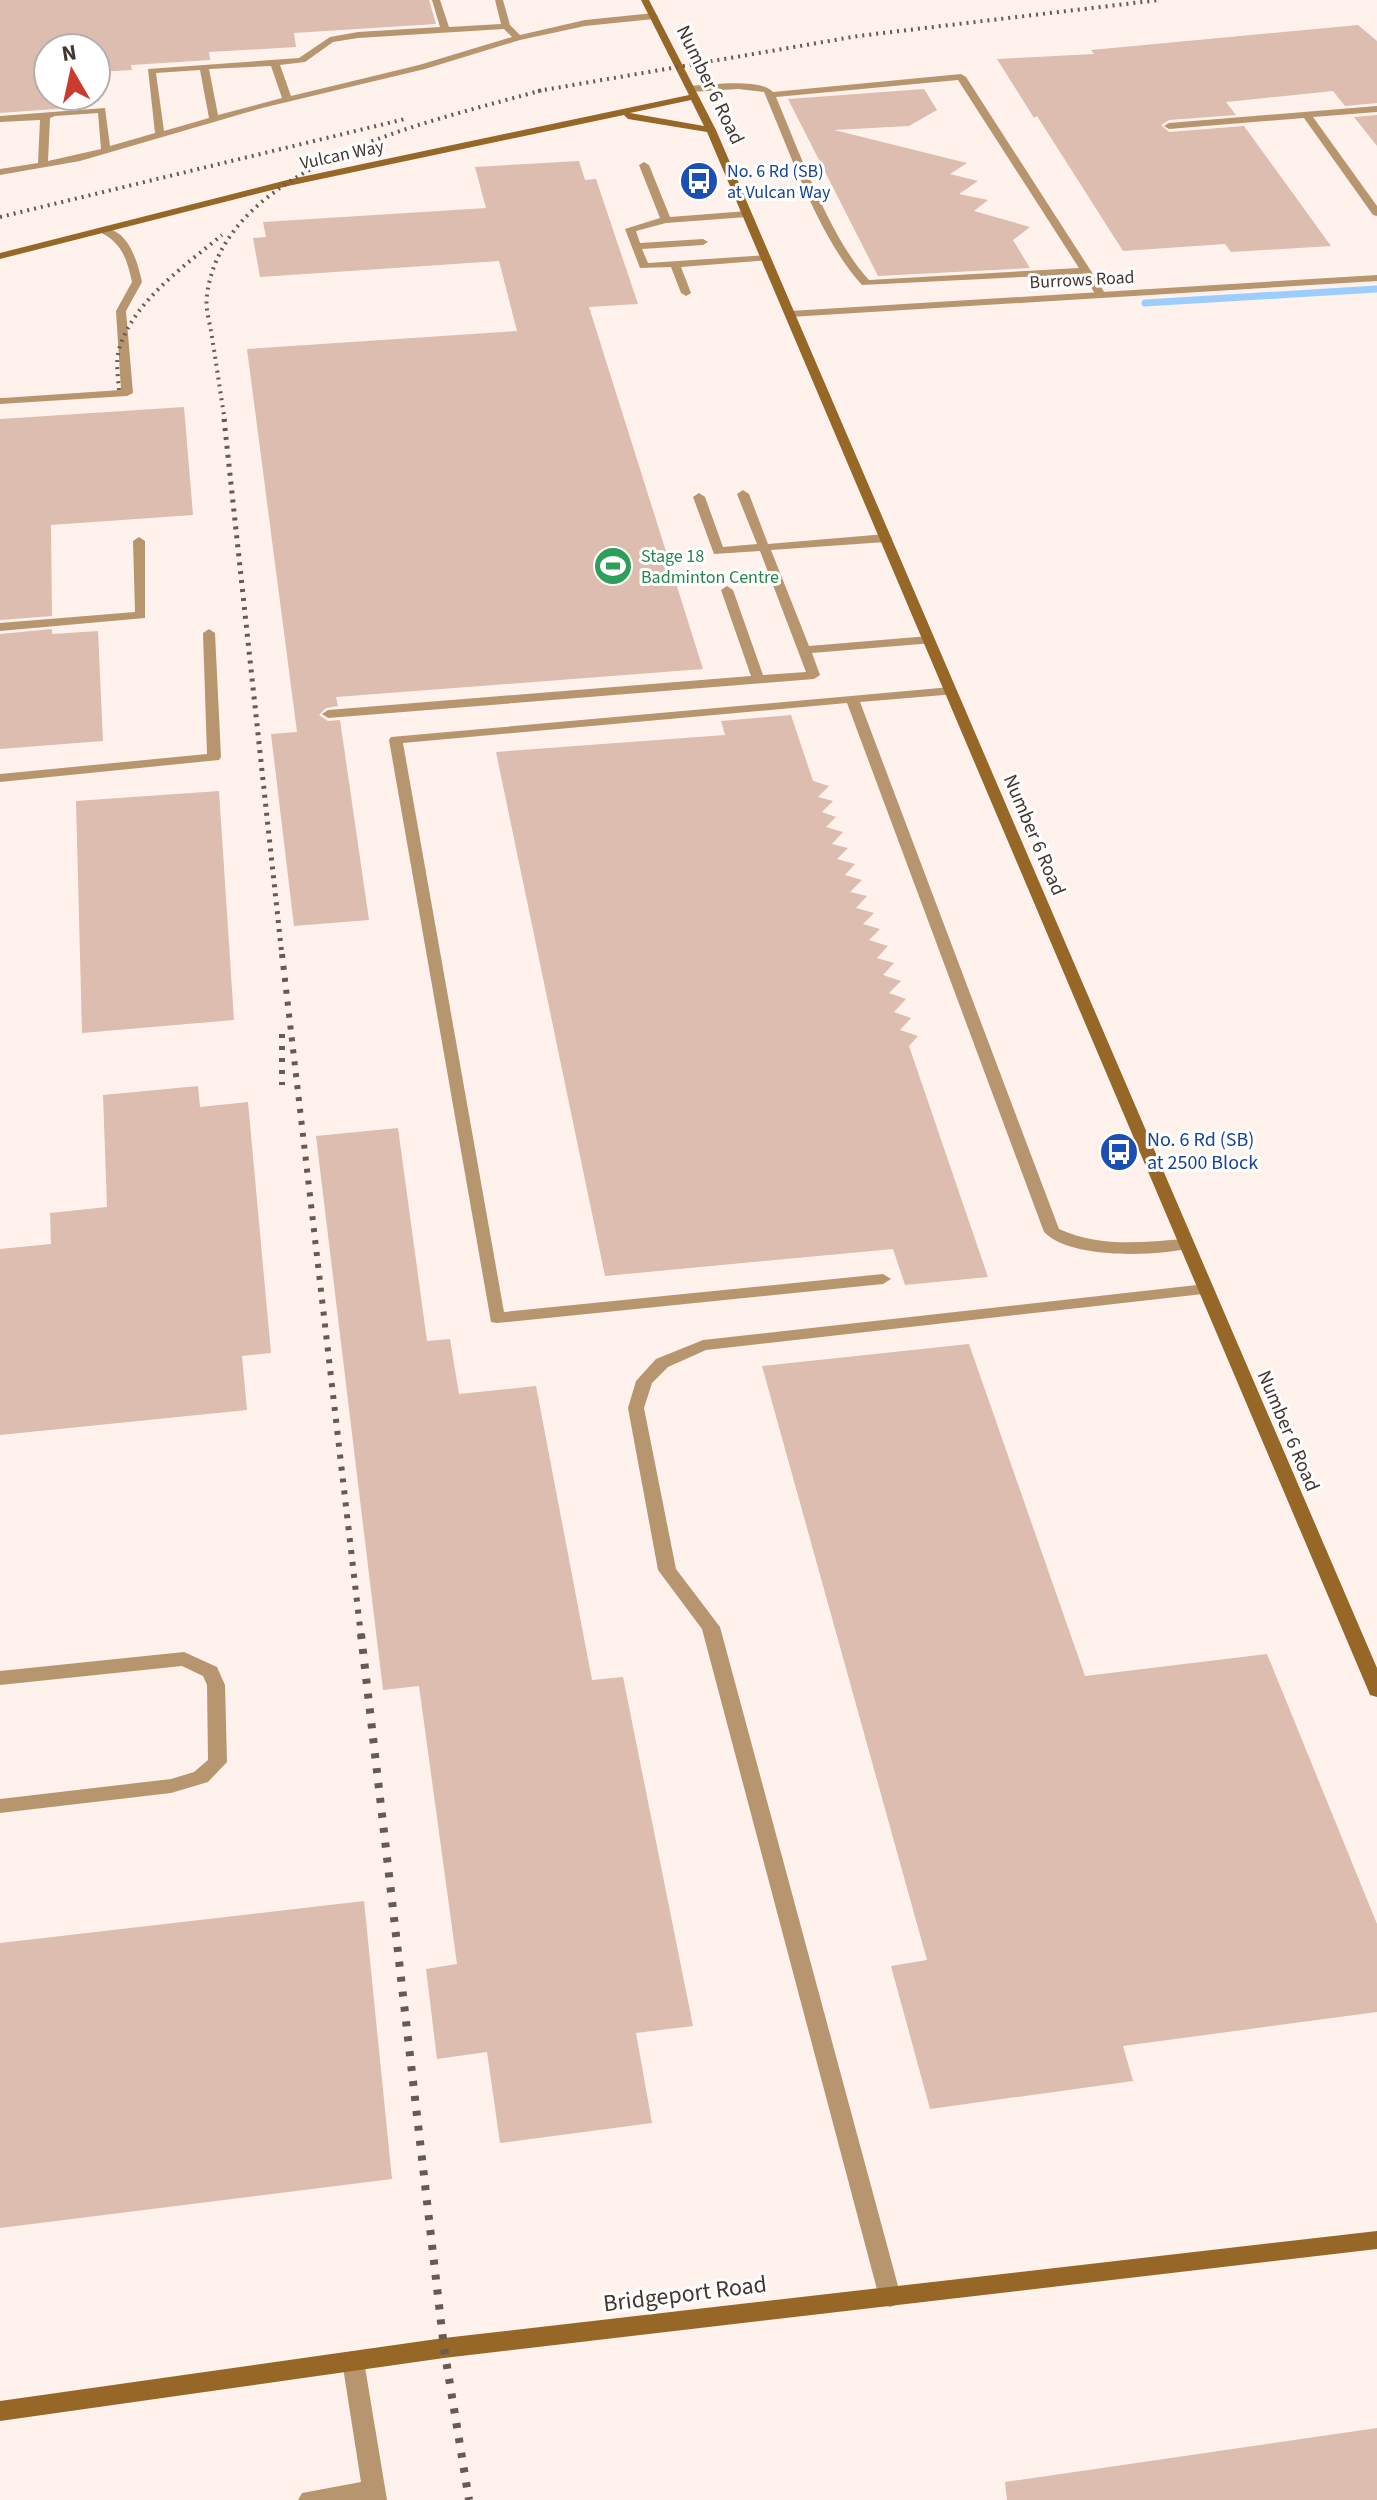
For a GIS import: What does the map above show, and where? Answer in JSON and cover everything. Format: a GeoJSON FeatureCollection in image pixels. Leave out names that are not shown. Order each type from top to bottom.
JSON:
{"type":"FeatureCollection","features":[{"type":"Feature","properties":{"kind":"street"},"geometry":{"type":"LineString","coordinates":[[436,0],[445,30]]}},
{"type":"Feature","properties":{"kind":"street"},"geometry":{"type":"LineString","coordinates":[[499,0],[506,26],[518,38]]}},
{"type":"Feature","properties":{"kind":"street","name":"Number 6 Road"},"geometry":{"type":"LineString","coordinates":[[645,0],[711,130],[1377,1690]]}},
{"type":"Feature","properties":{"kind":"street"},"geometry":{"type":"LineString","coordinates":[[0,172],[106,150],[287,98],[408,70],[518,38],[595,22],[654,16]]}},
{"type":"Feature","properties":{"kind":"street"},"geometry":{"type":"LineString","coordinates":[[160,135],[151,71],[302,60],[330,40],[358,35],[506,26]]}},
{"type":"Feature","properties":{"kind":"street"},"geometry":{"type":"LineString","coordinates":[[275,63],[287,98]]}},
{"type":"Feature","properties":{"kind":"street"},"geometry":{"type":"LineString","coordinates":[[204,67],[214,119]]}},
{"type":"Feature","properties":{"kind":"street"},"geometry":{"type":"LineString","coordinates":[[770,95],[961,77],[1101,295]]}},
{"type":"Feature","properties":{"kind":"street"},"geometry":{"type":"LineString","coordinates":[[693,93],[759,87],[768,90],[826,217],[857,276],[866,283],[1086,271]]}},
{"type":"Feature","properties":{"kind":"street","name":"Vulcan Way"},"geometry":{"type":"LineString","coordinates":[[0,256],[287,183],[606,115],[693,93]]}},
{"type":"Feature","properties":{"kind":"street"},"geometry":{"type":"LineString","coordinates":[[1169,126],[1377,109]]}},
{"type":"Feature","properties":{"kind":"street"},"geometry":{"type":"LineString","coordinates":[[0,119],[102,110],[106,150]]}},
{"type":"Feature","properties":{"kind":"street"},"geometry":{"type":"LineString","coordinates":[[606,115],[652,118],[711,130]]}},
{"type":"Feature","properties":{"kind":"street"},"geometry":{"type":"LineString","coordinates":[[1307,115],[1377,213]]}},
{"type":"Feature","properties":{"kind":"street"},"geometry":{"type":"LineString","coordinates":[[43,164],[45,117]]}},
{"type":"Feature","properties":{"kind":"street"},"geometry":{"type":"LineString","coordinates":[[644,165],[666,220]]}},
{"type":"Feature","properties":{"kind":"street"},"geometry":{"type":"LineString","coordinates":[[747,214],[666,220],[630,229],[644,266],[766,258]]}},
{"type":"Feature","properties":{"kind":"street"},"geometry":{"type":"LineString","coordinates":[[3,401],[127,393],[121,311],[137,282],[129,247],[120,236],[104,230]]}},
{"type":"Feature","properties":{"kind":"street"},"geometry":{"type":"LineString","coordinates":[[636,246],[703,242]]}},
{"type":"Feature","properties":{"kind":"street"},"geometry":{"type":"LineString","coordinates":[[675,264],[686,293]]}},
{"type":"Feature","properties":{"kind":"street","name":"Burrows Road"},"geometry":{"type":"LineString","coordinates":[[790,314],[1377,278]]}},
{"type":"Feature","properties":{"kind":"street"},"geometry":{"type":"LineString","coordinates":[[328,714],[814,675],[743,494]]}},
{"type":"Feature","properties":{"kind":"street"},"geometry":{"type":"LineString","coordinates":[[699,497],[718,551],[886,538]]}},
{"type":"Feature","properties":{"kind":"street"},"geometry":{"type":"LineString","coordinates":[[0,627],[141,615],[139,541]]}},
{"type":"Feature","properties":{"kind":"street"},"geometry":{"type":"LineString","coordinates":[[727,590],[758,679]]}},
{"type":"Feature","properties":{"kind":"street"},"geometry":{"type":"LineString","coordinates":[[0,778],[214,757],[209,633]]}},
{"type":"Feature","properties":{"kind":"street"},"geometry":{"type":"LineString","coordinates":[[805,650],[929,640]]}},
{"type":"Feature","properties":{"kind":"street"},"geometry":{"type":"LineString","coordinates":[[883,1279],[497,1318],[396,740],[951,691]]}},
{"type":"Feature","properties":{"kind":"street"},"geometry":{"type":"LineString","coordinates":[[852,699],[1052,1232],[1077,1245],[1109,1250],[1186,1244]]}},
{"type":"Feature","properties":{"kind":"street"},"geometry":{"type":"LineString","coordinates":[[890,2297],[711,1627],[667,1570],[636,1408],[644,1381],[662,1363],[703,1345],[1206,1289]]}},
{"type":"Feature","properties":{"kind":"street"},"geometry":{"type":"LineString","coordinates":[[0,1678],[184,1659],[210,1672],[216,1685],[218,1762],[201,1777],[171,1786],[0,1806]]}},
{"type":"Feature","properties":{"kind":"street","name":"Bridgeport Road"},"geometry":{"type":"LineString","coordinates":[[0,2411],[353,2361],[1377,2240]]}},
{"type":"Feature","properties":{"kind":"street"},"geometry":{"type":"LineString","coordinates":[[310,2500],[375,2495],[353,2361]]}},
{"type":"Feature","properties":{"kind":"building"},"geometry":{"type":"Polygon","coordinates":[[[0,0],[429,0],[436,24],[294,33],[296,47],[209,52],[210,60],[131,65],[132,70],[112,71],[112,32],[32,32],[32,111],[0,113],[0,0]]]}},
{"type":"Feature","properties":{"kind":"building"},"geometry":{"type":"Polygon","coordinates":[[[1358,25],[1377,41],[1377,103],[1345,106],[1333,91],[1226,102],[1236,115],[1169,120],[1161,125],[1169,132],[1244,126],[1331,246],[1231,252],[1225,244],[1123,251],[997,59],[1094,54],[1091,50],[1358,25]]]}},
{"type":"Feature","properties":{"kind":"building"},"geometry":{"type":"Polygon","coordinates":[[[924,89],[937,110],[909,126],[834,130],[967,163],[950,174],[978,181],[959,194],[988,200],[974,211],[1030,227],[1013,240],[1030,268],[878,276],[788,99],[924,89]]]}},
{"type":"Feature","properties":{"kind":"building"},"geometry":{"type":"Polygon","coordinates":[[[1377,115],[1377,146],[1354,117],[1377,115]]]}},
{"type":"Feature","properties":{"kind":"building"},"geometry":{"type":"Polygon","coordinates":[[[579,161],[585,180],[596,179],[638,304],[589,307],[703,669],[336,697],[338,706],[326,708],[319,715],[328,721],[340,720],[369,920],[294,926],[271,734],[297,732],[247,349],[517,331],[499,261],[260,277],[253,238],[266,237],[263,222],[486,208],[475,167],[579,161]]]}},
{"type":"Feature","properties":{"kind":"building"},"geometry":{"type":"Polygon","coordinates":[[[184,407],[193,515],[51,525],[52,616],[0,620],[0,419],[184,407]]]}},
{"type":"Feature","properties":{"kind":"building"},"geometry":{"type":"Polygon","coordinates":[[[52,629],[52,634],[98,631],[103,741],[0,749],[0,634],[52,629]]]}},
{"type":"Feature","properties":{"kind":"building"},"geometry":{"type":"Polygon","coordinates":[[[791,715],[813,781],[829,786],[818,797],[833,801],[822,812],[836,817],[826,827],[843,832],[832,844],[848,848],[837,859],[855,864],[845,875],[862,880],[850,892],[867,896],[856,908],[874,913],[863,924],[880,929],[869,940],[888,946],[877,958],[894,963],[883,975],[901,981],[889,993],[906,999],[894,1012],[911,1018],[900,1030],[918,1036],[909,1046],[988,1277],[905,1285],[893,1249],[605,1276],[496,752],[725,735],[721,721],[791,715]]]}},
{"type":"Feature","properties":{"kind":"building"},"geometry":{"type":"Polygon","coordinates":[[[219,791],[234,1020],[82,1033],[76,801],[219,791]]]}},
{"type":"Feature","properties":{"kind":"building"},"geometry":{"type":"Polygon","coordinates":[[[198,1086],[200,1107],[248,1102],[271,1353],[242,1356],[247,1410],[0,1435],[0,1249],[51,1244],[50,1213],[107,1207],[103,1095],[198,1086]]]}},
{"type":"Feature","properties":{"kind":"building"},"geometry":{"type":"Polygon","coordinates":[[[398,1128],[427,1341],[450,1339],[459,1394],[536,1386],[592,1680],[623,1677],[693,2026],[636,2033],[652,2123],[500,2143],[487,2052],[437,2059],[426,1969],[457,1964],[419,1686],[383,1690],[316,1136],[398,1128]]]}},
{"type":"Feature","properties":{"kind":"building"},"geometry":{"type":"Polygon","coordinates":[[[969,1344],[1085,1676],[1267,1654],[1377,1924],[1377,2012],[1123,2046],[1133,2081],[930,2109],[891,1966],[927,1960],[762,1366],[969,1344]]]}},
{"type":"Feature","properties":{"kind":"building"},"geometry":{"type":"Polygon","coordinates":[[[364,1901],[392,2179],[0,2228],[0,1943],[364,1901]]]}},
{"type":"Feature","properties":{"kind":"building"},"geometry":{"type":"Polygon","coordinates":[[[1377,2428],[1377,2500],[1007,2500],[1005,2482],[1377,2428]]]}},
{"type":"Feature","properties":{"kind":"waterway"},"geometry":{"type":"LineString","coordinates":[[1145,303],[1377,289]]}},
{"type":"Feature","properties":{"kind":"railway"},"geometry":{"type":"LineString","coordinates":[[540,91],[858,36],[1159,0]]}},
{"type":"Feature","properties":{"kind":"railway"},"geometry":{"type":"LineString","coordinates":[[540,91],[546,89]]}},
{"type":"Feature","properties":{"kind":"railway"},"geometry":{"type":"LineString","coordinates":[[225,421],[207,295],[222,249],[252,211],[294,179],[343,153],[396,132],[540,91]]}},
{"type":"Feature","properties":{"kind":"railway"},"geometry":{"type":"LineString","coordinates":[[0,217],[405,119]]}},
{"type":"Feature","properties":{"kind":"railway"},"geometry":{"type":"LineString","coordinates":[[119,390],[118,351],[137,313],[178,271],[222,235]]}},
{"type":"Feature","properties":{"kind":"railway"},"geometry":{"type":"LineString","coordinates":[[224,419],[282,956]]}},
{"type":"Feature","properties":{"kind":"railway"},"geometry":{"type":"LineString","coordinates":[[282,954],[361,1636]]}},
{"type":"Feature","properties":{"kind":"railway"},"geometry":{"type":"LineString","coordinates":[[282,1034],[282,1085]]}},
{"type":"Feature","properties":{"kind":"railway"},"geometry":{"type":"LineString","coordinates":[[361,1634],[444,2348],[469,2500]]}},
{"type":"Feature","properties":{"kind":"place","name":"No. 6 Rd (SB) at Vulcan Way"},"geometry":{"type":"Point","coordinates":[699,181]}},
{"type":"Feature","properties":{"kind":"place","name":"Stage 18 Badminton Centre"},"geometry":{"type":"Point","coordinates":[613,566]}},
{"type":"Feature","properties":{"kind":"place","name":"No. 6 Rd (SB) at 2500 Block"},"geometry":{"type":"Point","coordinates":[1119,1152]}}]}
